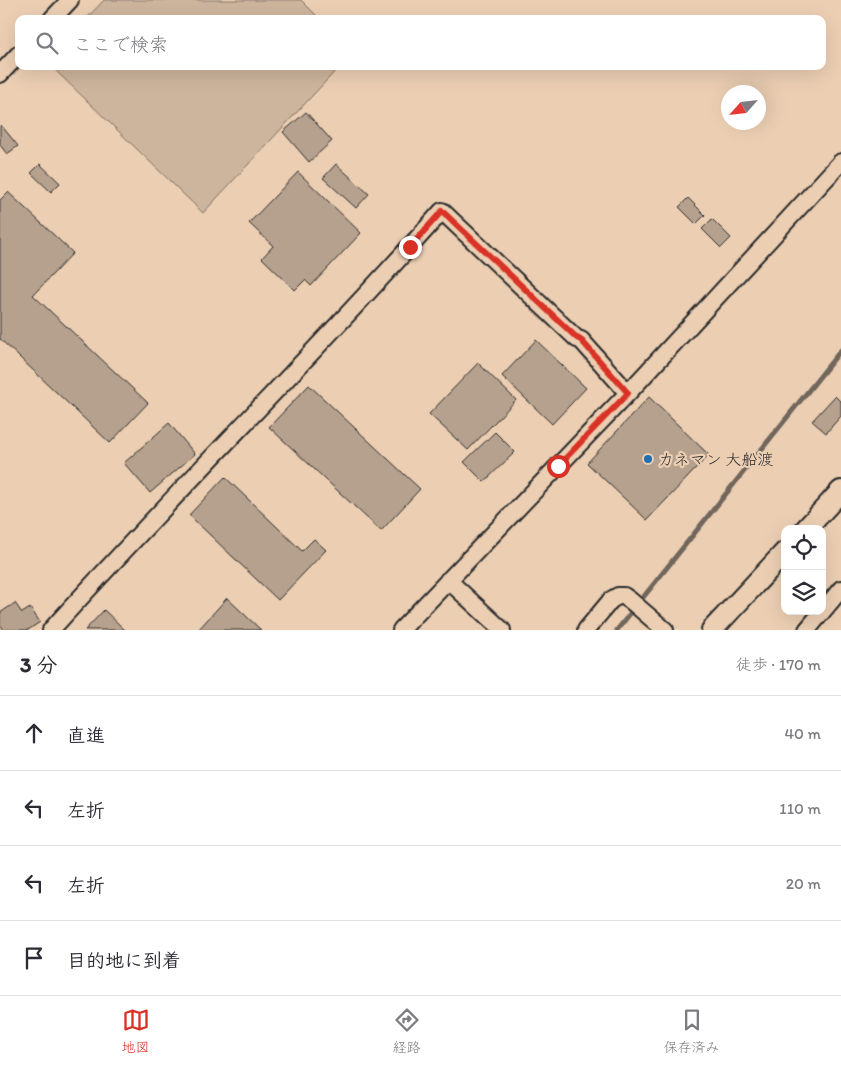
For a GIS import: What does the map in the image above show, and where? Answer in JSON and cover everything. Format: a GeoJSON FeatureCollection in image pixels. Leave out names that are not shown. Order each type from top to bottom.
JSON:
{"type":"FeatureCollection","features":[{"type":"Feature","properties":{"kind":"main road"},"geometry":{"type":"LineString","coordinates":[[810,525],[841,491]]}},
{"type":"Feature","properties":{"kind":"main road"},"geometry":{"type":"LineString","coordinates":[[712,630],[781,556]]}},
{"type":"Feature","properties":{"kind":"street"},"geometry":{"type":"LineString","coordinates":[[56,15],[70,0]]}},
{"type":"Feature","properties":{"kind":"street"},"geometry":{"type":"LineString","coordinates":[[0,74],[15,58]]}},
{"type":"Feature","properties":{"kind":"street"},"geometry":{"type":"LineString","coordinates":[[401,630],[628,393],[841,162]]}},
{"type":"Feature","properties":{"kind":"street"},"geometry":{"type":"LineString","coordinates":[[51,630],[294,372],[442,211],[581,340],[628,393]]}},
{"type":"Feature","properties":{"kind":"street"},"geometry":{"type":"LineString","coordinates":[[448,580],[502,630]]}},
{"type":"Feature","properties":{"kind":"street"},"geometry":{"type":"LineString","coordinates":[[808,630],[841,589]]}},
{"type":"Feature","properties":{"kind":"street"},"geometry":{"type":"LineString","coordinates":[[586,630],[611,600],[618,596],[624,596],[665,630]]}},
{"type":"Feature","properties":{"kind":"shaded area"},"geometry":{"type":"Polygon","coordinates":[[[104,0],[301,0],[316,15],[90,15],[104,0]]]}},
{"type":"Feature","properties":{"kind":"shaded area"},"geometry":{"type":"Polygon","coordinates":[[[55,70],[336,70],[203,213],[55,70]]]}},
{"type":"Feature","properties":{"kind":"building"},"geometry":{"type":"Polygon","coordinates":[[[306,112],[332,141],[309,162],[283,132],[306,112]]]}},
{"type":"Feature","properties":{"kind":"building"},"geometry":{"type":"Polygon","coordinates":[[[1,125],[18,146],[7,154],[0,145],[1,125]]]}},
{"type":"Feature","properties":{"kind":"building"},"geometry":{"type":"Polygon","coordinates":[[[40,164],[60,183],[51,192],[31,173],[40,164]]]}},
{"type":"Feature","properties":{"kind":"building"},"geometry":{"type":"Polygon","coordinates":[[[336,164],[369,194],[356,208],[323,178],[336,164]]]}},
{"type":"Feature","properties":{"kind":"building"},"geometry":{"type":"Polygon","coordinates":[[[298,172],[361,233],[311,286],[305,280],[295,290],[262,258],[273,246],[249,223],[298,172]]]}},
{"type":"Feature","properties":{"kind":"building"},"geometry":{"type":"Polygon","coordinates":[[[8,192],[73,253],[33,295],[148,403],[110,443],[0,339],[0,200],[8,192]]]}},
{"type":"Feature","properties":{"kind":"building"},"geometry":{"type":"Polygon","coordinates":[[[688,198],[705,215],[696,224],[679,207],[688,198]]]}},
{"type":"Feature","properties":{"kind":"building"},"geometry":{"type":"Polygon","coordinates":[[[712,219],[731,238],[721,248],[702,229],[712,219]]]}},
{"type":"Feature","properties":{"kind":"building"},"geometry":{"type":"Polygon","coordinates":[[[536,340],[586,388],[552,424],[502,376],[536,340]]]}},
{"type":"Feature","properties":{"kind":"building"},"geometry":{"type":"Polygon","coordinates":[[[478,363],[516,400],[468,450],[429,414],[478,363]]]}},
{"type":"Feature","properties":{"kind":"building"},"geometry":{"type":"Polygon","coordinates":[[[309,385],[420,489],[381,531],[269,427],[309,385]]]}},
{"type":"Feature","properties":{"kind":"building"},"geometry":{"type":"Polygon","coordinates":[[[835,396],[841,402],[841,416],[826,433],[812,421],[835,396]]]}},
{"type":"Feature","properties":{"kind":"building","name":"カネマン 大船渡"},"geometry":{"type":"Polygon","coordinates":[[[649,397],[709,455],[647,520],[587,463],[649,397]]]}},
{"type":"Feature","properties":{"kind":"building"},"geometry":{"type":"Polygon","coordinates":[[[169,423],[195,454],[150,493],[124,463],[169,423]]]}},
{"type":"Feature","properties":{"kind":"building"},"geometry":{"type":"Polygon","coordinates":[[[495,432],[515,452],[484,482],[464,462],[495,432]]]}},
{"type":"Feature","properties":{"kind":"building"},"geometry":{"type":"Polygon","coordinates":[[[225,477],[302,551],[314,539],[326,550],[278,600],[189,515],[225,477]]]}},
{"type":"Feature","properties":{"kind":"building"},"geometry":{"type":"Polygon","coordinates":[[[227,598],[261,630],[198,630],[227,598]]]}},
{"type":"Feature","properties":{"kind":"building"},"geometry":{"type":"Polygon","coordinates":[[[15,603],[22,613],[30,608],[40,622],[28,630],[4,630],[0,624],[0,613],[15,603]]]}},
{"type":"Feature","properties":{"kind":"building"},"geometry":{"type":"Polygon","coordinates":[[[104,610],[125,630],[85,630],[104,610]]]}},
{"type":"Feature","properties":{"kind":"waterway"},"geometry":{"type":"LineString","coordinates":[[617,630],[841,350]]}},
{"type":"Feature","properties":{"kind":"place","name":"カネマン 大船渡"},"geometry":{"type":"Point","coordinates":[648,459]}},
{"type":"Feature","properties":{"kind":"route"},"geometry":{"type":"LineString","coordinates":[[410,247],[442,211],[581,340],[628,393],[558,466]]}}]}
